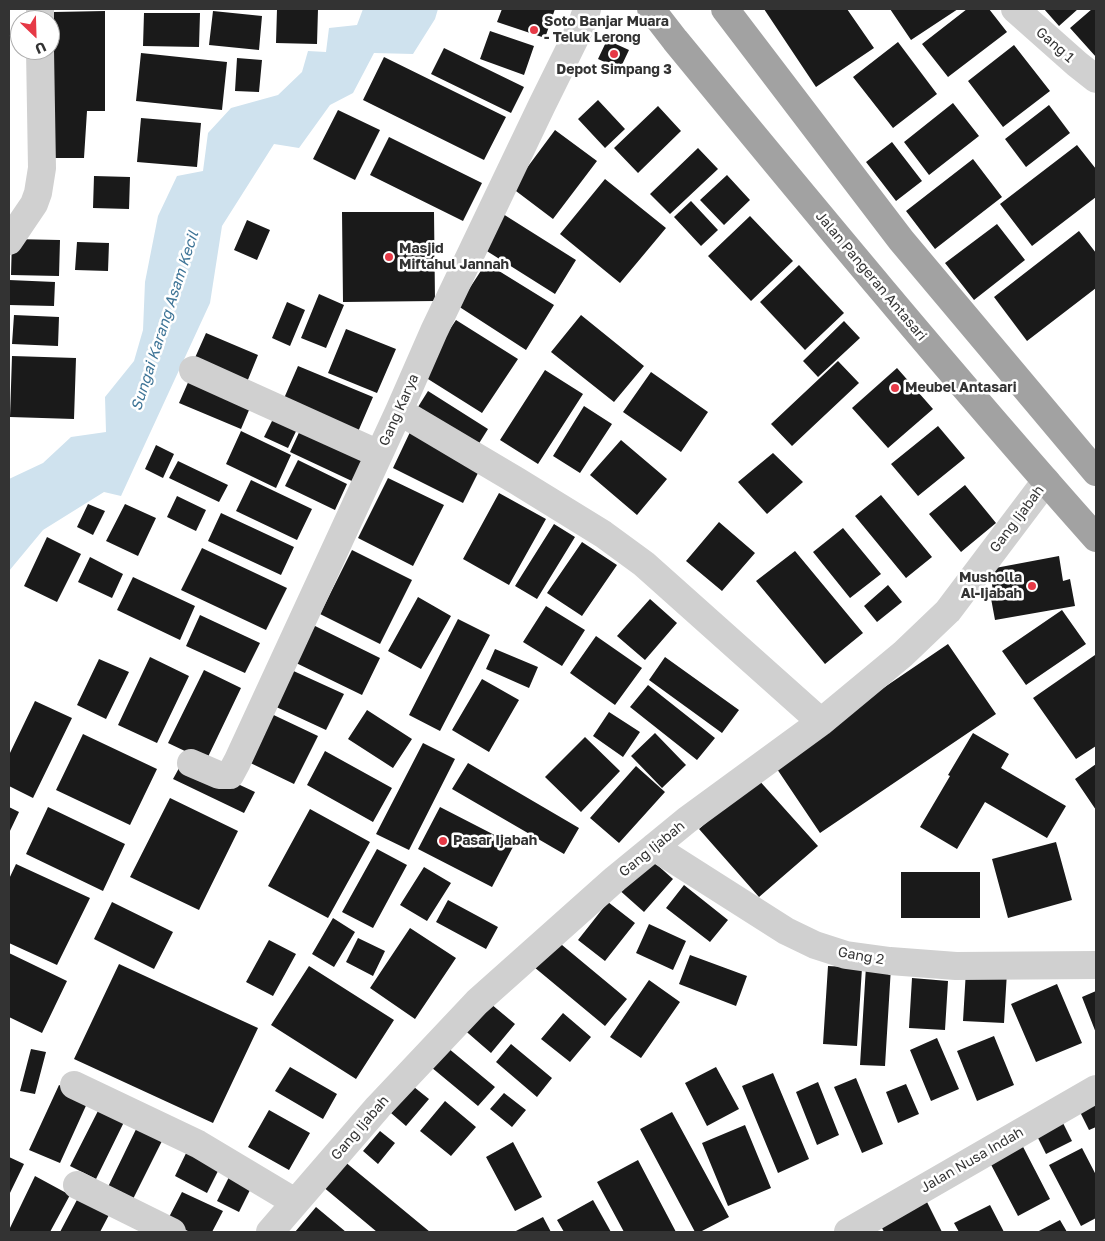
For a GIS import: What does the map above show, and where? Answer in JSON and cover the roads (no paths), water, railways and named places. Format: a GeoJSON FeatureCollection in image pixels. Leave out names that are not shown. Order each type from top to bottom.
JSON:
{"type":"FeatureCollection","features":[{"type":"Feature","properties":{"kind":"highway","name":"Jalan Pangeran Antasari"},"geometry":{"type":"LineString","coordinates":[[651,9],[852,254],[1096,538]]}},
{"type":"Feature","properties":{"kind":"highway"},"geometry":{"type":"LineString","coordinates":[[725,9],[901,240],[1096,472]]}},
{"type":"Feature","properties":{"kind":"street","name":"Gang Karya"},"geometry":{"type":"LineString","coordinates":[[192,763],[218,776],[230,775],[238,762],[434,331],[582,24],[587,9]]}},
{"type":"Feature","properties":{"kind":"street","name":"Gang 1"},"geometry":{"type":"LineString","coordinates":[[1015,9],[1096,79]]}},
{"type":"Feature","properties":{"kind":"street"},"geometry":{"type":"LineString","coordinates":[[9,241],[34,204],[38,194],[42,168],[40,60]]}},
{"type":"Feature","properties":{"kind":"street"},"geometry":{"type":"LineString","coordinates":[[193,370],[379,454]]}},
{"type":"Feature","properties":{"kind":"street"},"geometry":{"type":"LineString","coordinates":[[399,411],[603,534],[644,564],[821,722]]}},
{"type":"Feature","properties":{"kind":"street","name":"Gang Ijabah"},"geometry":{"type":"LineString","coordinates":[[270,1232],[378,1106],[477,1002],[654,847],[687,820],[821,722],[903,654],[948,612],[1046,482]]}},
{"type":"Feature","properties":{"kind":"street","name":"Gang 2"},"geometry":{"type":"LineString","coordinates":[[654,847],[786,931],[815,945],[846,955],[890,961],[956,966],[1096,965]]}},
{"type":"Feature","properties":{"kind":"street"},"geometry":{"type":"LineString","coordinates":[[74,1085],[198,1144],[295,1202]]}},
{"type":"Feature","properties":{"kind":"street","name":"Jalan Nusa Indah"},"geometry":{"type":"LineString","coordinates":[[848,1232],[1096,1089]]}},
{"type":"Feature","properties":{"kind":"street"},"geometry":{"type":"LineString","coordinates":[[77,1185],[172,1232]]}},
{"type":"Feature","properties":{"kind":"water","name":"Sungai Karang Asam Kecil"},"geometry":{"type":"Polygon","coordinates":[[[363,9],[438,9],[435,19],[413,54],[374,53],[353,93],[330,105],[299,148],[274,144],[222,226],[210,303],[121,496],[104,492],[43,530],[9,571],[9,479],[43,463],[71,437],[106,432],[105,397],[134,361],[143,330],[145,282],[158,216],[177,176],[203,171],[208,133],[231,108],[278,95],[302,72],[308,51],[326,52],[329,28],[357,25],[363,9]]]}},
{"type":"Feature","properties":{"kind":"place","name":"Soto Banjar Muara - Teluk Lerong"},"geometry":{"type":"Point","coordinates":[534,30]}},
{"type":"Feature","properties":{"kind":"place","name":"Depot Simpang 3"},"geometry":{"type":"Point","coordinates":[614,54]}},
{"type":"Feature","properties":{"kind":"place","name":"Masjid Miftahul Jannah"},"geometry":{"type":"Point","coordinates":[389,257]}},
{"type":"Feature","properties":{"kind":"place","name":"Meubel Antasari"},"geometry":{"type":"Point","coordinates":[895,388]}},
{"type":"Feature","properties":{"kind":"place","name":"Musholla Al-Ijabah"},"geometry":{"type":"Point","coordinates":[1032,586]}},
{"type":"Feature","properties":{"kind":"place","name":"Pasar Ijabah"},"geometry":{"type":"Point","coordinates":[443,841]}}]}
